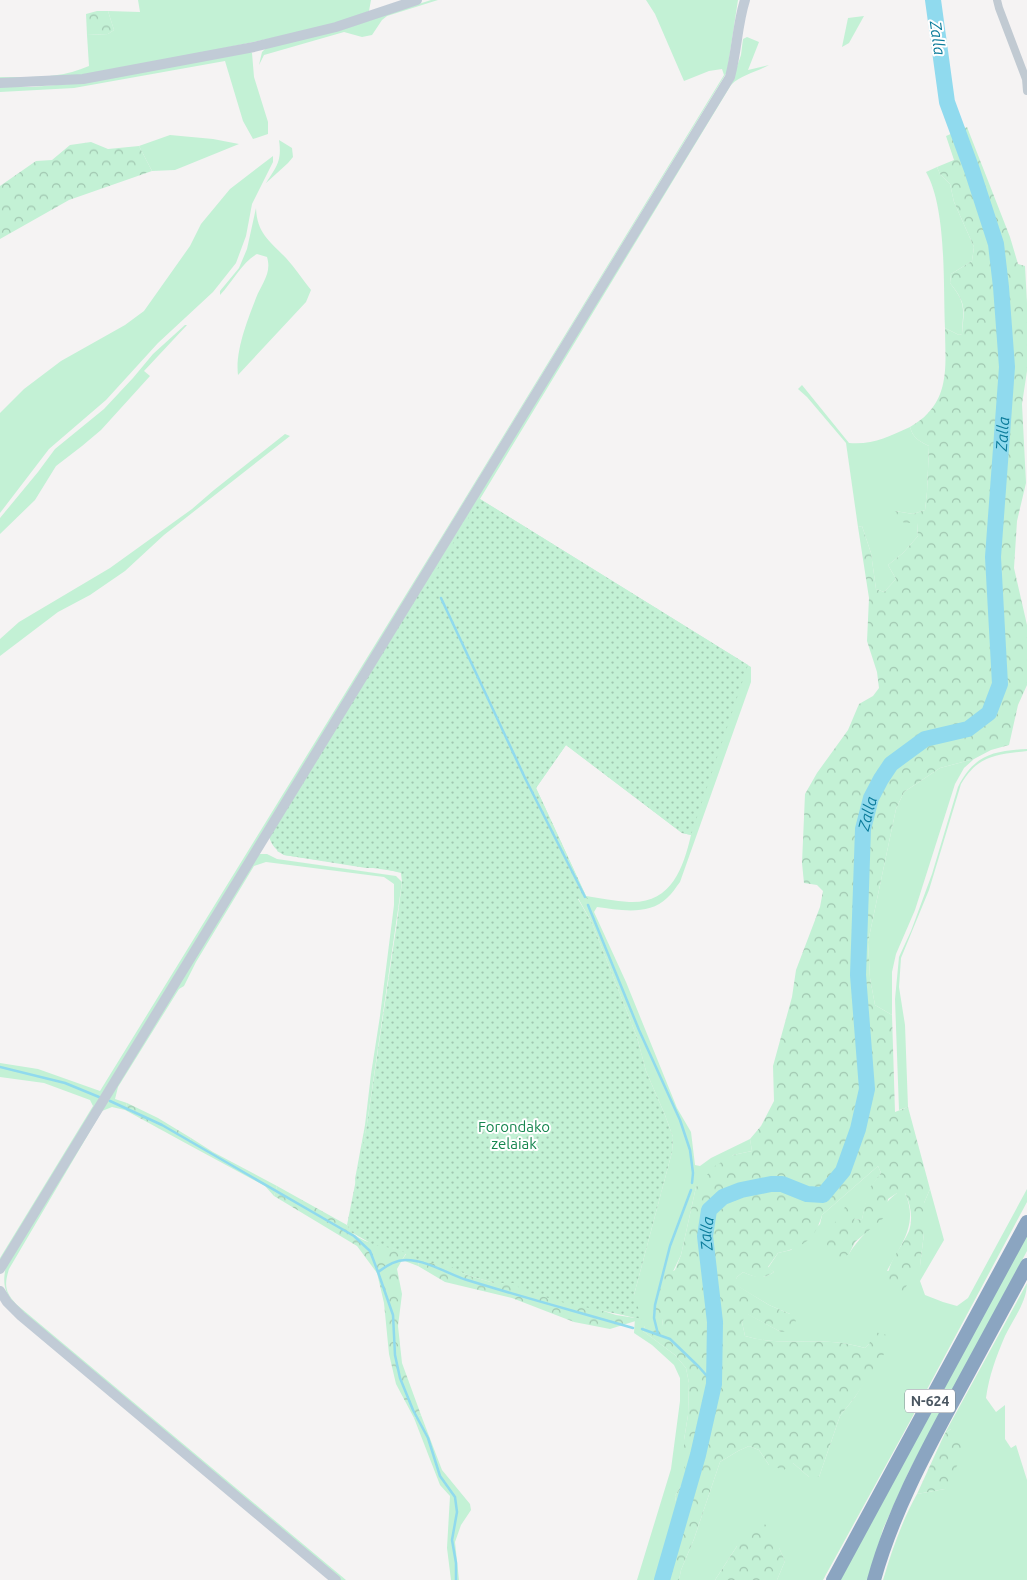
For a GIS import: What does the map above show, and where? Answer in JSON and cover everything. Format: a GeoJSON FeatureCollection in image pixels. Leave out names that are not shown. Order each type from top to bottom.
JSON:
{"type":"FeatureCollection","features":[{"type":"Feature","properties":{"kind":"highway","name":"N-624"},"geometry":{"type":"LineString","coordinates":[[832,1580],[1027,1222]]}},
{"type":"Feature","properties":{"kind":"highway","name":"N-624"},"geometry":{"type":"LineString","coordinates":[[874,1580],[893,1524],[911,1482],[1027,1265]]}},
{"type":"Feature","properties":{"kind":"street"},"geometry":{"type":"LineString","coordinates":[[0,83],[83,79],[236,50],[336,27],[417,0]]}},
{"type":"Feature","properties":{"kind":"street"},"geometry":{"type":"LineString","coordinates":[[0,1269],[730,77],[735,59],[741,11],[745,0]]}},
{"type":"Feature","properties":{"kind":"street"},"geometry":{"type":"LineString","coordinates":[[997,0],[998,8],[1026,79],[1027,91]]}},
{"type":"Feature","properties":{"kind":"street"},"geometry":{"type":"LineString","coordinates":[[0,1291],[7,1302],[21,1316],[336,1580]]}},
{"type":"Feature","properties":{"kind":"green space"},"geometry":{"type":"Polygon","coordinates":[[[138,0],[371,0],[369,11],[356,17],[302,32],[83,75],[0,80],[0,77],[56,75],[89,66],[87,35],[108,34],[114,30],[108,11],[140,12],[138,0]]]}},
{"type":"Feature","properties":{"kind":"green space"},"geometry":{"type":"Polygon","coordinates":[[[431,0],[438,0],[387,16],[372,35],[362,37],[344,32],[264,55],[259,65],[262,52],[267,47],[367,21],[431,0]]]}},
{"type":"Feature","properties":{"kind":"green space"},"geometry":{"type":"Polygon","coordinates":[[[646,0],[738,0],[727,72],[0,1261],[0,1258],[93,1106],[90,1100],[44,1083],[0,1077],[0,1063],[38,1069],[100,1091],[724,75],[722,69],[709,71],[684,81],[655,14],[646,0]]]}},
{"type":"Feature","properties":{"kind":"green space"},"geometry":{"type":"Polygon","coordinates":[[[108,11],[114,30],[108,34],[87,35],[86,14],[108,11]]]}},
{"type":"Feature","properties":{"kind":"green space"},"geometry":{"type":"Polygon","coordinates":[[[864,16],[849,43],[842,47],[848,18],[864,16]]]}},
{"type":"Feature","properties":{"kind":"green space"},"geometry":{"type":"Polygon","coordinates":[[[747,37],[759,42],[748,70],[769,65],[739,79],[731,85],[480,499],[751,667],[751,682],[680,882],[669,896],[660,904],[652,907],[634,910],[597,907],[594,912],[626,982],[677,1108],[691,1132],[695,1165],[700,1166],[711,1158],[750,1139],[752,1151],[733,1155],[696,1187],[681,1255],[653,1313],[663,1319],[662,1326],[645,1326],[643,1331],[675,1355],[686,1368],[689,1383],[688,1415],[684,1440],[688,1474],[675,1496],[678,1513],[658,1580],[637,1580],[671,1469],[680,1401],[680,1378],[674,1365],[652,1345],[634,1333],[635,1318],[419,1261],[418,1266],[402,1260],[406,1254],[347,1225],[634,1295],[672,1152],[673,1137],[646,1071],[637,1037],[592,923],[578,898],[284,855],[277,851],[423,592],[421,588],[733,78],[741,55],[743,39],[747,37]],[[566,745],[536,788],[586,896],[629,902],[643,901],[665,891],[679,872],[688,848],[691,835],[682,833],[566,745]]]}},
{"type":"Feature","properties":{"kind":"green space"},"geometry":{"type":"Polygon","coordinates":[[[250,51],[252,53],[254,77],[268,122],[268,134],[253,139],[243,121],[225,61],[74,88],[0,92],[0,87],[32,87],[81,83],[250,51]]]}},
{"type":"Feature","properties":{"kind":"green space"},"geometry":{"type":"Polygon","coordinates":[[[967,127],[1010,237],[1018,264],[1025,266],[1027,371],[1022,404],[1026,483],[1017,521],[1014,568],[1027,625],[1027,685],[1018,705],[1009,745],[991,750],[974,759],[940,768],[904,792],[896,809],[868,942],[870,978],[875,1005],[892,1015],[895,1112],[908,1107],[930,1189],[924,1203],[924,1233],[920,1266],[899,1297],[892,1289],[889,1272],[891,1264],[909,1231],[911,1222],[909,1202],[905,1193],[897,1193],[888,1199],[886,1216],[855,1242],[849,1254],[839,1260],[830,1254],[825,1238],[845,1207],[855,1201],[858,1209],[854,1220],[862,1219],[868,1190],[881,1173],[878,1166],[822,1215],[816,1231],[806,1242],[778,1253],[768,1267],[774,1272],[759,1277],[743,1272],[737,1277],[735,1284],[769,1305],[790,1314],[796,1321],[795,1331],[781,1332],[747,1314],[742,1322],[745,1336],[781,1342],[842,1343],[865,1348],[875,1332],[887,1335],[888,1348],[840,1416],[819,1477],[809,1477],[793,1463],[784,1470],[769,1465],[759,1450],[749,1446],[720,1462],[679,1580],[658,1580],[678,1513],[675,1496],[688,1474],[684,1467],[684,1440],[688,1415],[689,1383],[686,1368],[675,1355],[643,1331],[645,1326],[662,1326],[663,1319],[658,1319],[653,1313],[664,1276],[675,1270],[681,1255],[696,1187],[715,1166],[733,1155],[752,1151],[750,1139],[761,1126],[774,1101],[773,1066],[792,997],[796,970],[820,907],[823,891],[817,885],[804,883],[802,863],[805,794],[817,773],[848,730],[859,704],[873,696],[879,688],[877,672],[867,641],[869,598],[858,527],[862,526],[871,553],[876,589],[884,592],[896,579],[888,565],[903,553],[918,536],[917,523],[905,523],[891,517],[895,511],[913,514],[925,510],[929,446],[917,439],[910,427],[926,415],[940,394],[945,373],[945,328],[959,335],[962,334],[963,307],[959,296],[950,283],[951,274],[972,261],[974,247],[954,202],[950,184],[940,174],[937,167],[954,160],[946,136],[967,127]]]}},
{"type":"Feature","properties":{"kind":"green space"},"geometry":{"type":"Polygon","coordinates":[[[170,135],[213,139],[239,144],[175,170],[152,171],[139,146],[170,135]]]}},
{"type":"Feature","properties":{"kind":"green space"},"geometry":{"type":"Polygon","coordinates":[[[279,140],[292,148],[293,157],[266,183],[278,163],[280,153],[279,140]]]}},
{"type":"Feature","properties":{"kind":"green space"},"geometry":{"type":"Polygon","coordinates":[[[91,142],[108,149],[139,146],[152,171],[69,200],[0,239],[0,186],[36,161],[52,160],[70,145],[91,142]]]}},
{"type":"Feature","properties":{"kind":"green space"},"geometry":{"type":"Polygon","coordinates":[[[273,156],[273,162],[252,204],[246,236],[236,263],[213,292],[158,343],[106,400],[49,449],[0,513],[0,413],[24,389],[61,361],[125,325],[144,311],[190,246],[201,224],[230,189],[273,156]]]}},
{"type":"Feature","properties":{"kind":"green space"},"geometry":{"type":"Polygon","coordinates":[[[937,167],[940,174],[950,184],[954,202],[974,247],[972,261],[951,274],[950,283],[959,296],[963,307],[962,334],[959,335],[945,328],[941,226],[933,188],[926,172],[937,167]]]}},
{"type":"Feature","properties":{"kind":"green space"},"geometry":{"type":"Polygon","coordinates":[[[256,208],[259,224],[265,236],[311,290],[306,302],[238,375],[240,346],[249,316],[266,278],[268,268],[267,257],[257,254],[242,267],[220,295],[220,291],[239,268],[247,249],[256,208]]]}},
{"type":"Feature","properties":{"kind":"green space"},"geometry":{"type":"Polygon","coordinates":[[[187,325],[144,371],[150,376],[101,430],[56,466],[35,500],[0,534],[0,518],[55,449],[104,409],[153,354],[187,325]]]}},
{"type":"Feature","properties":{"kind":"green space"},"geometry":{"type":"Polygon","coordinates":[[[802,385],[849,443],[866,443],[887,437],[910,427],[917,439],[929,446],[925,510],[913,514],[895,511],[905,523],[917,523],[918,536],[903,553],[888,565],[896,579],[884,592],[876,589],[871,553],[862,526],[858,527],[846,443],[798,389],[802,385]]]}},
{"type":"Feature","properties":{"kind":"green space"},"geometry":{"type":"Polygon","coordinates":[[[285,434],[290,436],[164,535],[125,571],[90,595],[58,612],[0,656],[0,639],[19,622],[110,568],[192,509],[285,434]]]}},
{"type":"Feature","properties":{"kind":"green space","name":"Forondako zelaiak"},"geometry":{"type":"Polygon","coordinates":[[[480,499],[748,665],[691,835],[682,833],[566,745],[536,788],[588,899],[578,899],[592,923],[637,1037],[646,1071],[673,1137],[672,1152],[634,1295],[642,1319],[565,1303],[521,1290],[515,1283],[494,1283],[467,1275],[450,1266],[419,1261],[400,1250],[372,1244],[351,1232],[347,1225],[367,1124],[397,922],[402,882],[401,873],[381,868],[366,868],[284,855],[274,847],[269,836],[421,588],[424,591],[480,499]]]}},
{"type":"Feature","properties":{"kind":"green space"},"geometry":{"type":"Polygon","coordinates":[[[1027,749],[1027,751],[997,756],[981,762],[967,774],[961,784],[929,890],[901,958],[899,987],[905,1025],[908,1107],[899,1110],[895,999],[899,957],[911,931],[932,874],[958,787],[964,776],[978,761],[994,753],[1027,749]]]}},
{"type":"Feature","properties":{"kind":"green space"},"geometry":{"type":"Polygon","coordinates":[[[974,759],[964,768],[955,784],[915,910],[896,954],[892,972],[892,1015],[875,1005],[870,978],[868,942],[896,809],[904,792],[940,768],[974,759]]]}},
{"type":"Feature","properties":{"kind":"green space"},"geometry":{"type":"Polygon","coordinates":[[[260,854],[267,854],[277,859],[396,876],[402,882],[367,1124],[356,1186],[355,1179],[365,1125],[394,905],[394,884],[384,877],[266,862],[254,866],[196,962],[184,986],[179,989],[118,1087],[115,1099],[127,1103],[125,1110],[112,1107],[102,1111],[9,1269],[6,1288],[16,1304],[346,1580],[339,1580],[27,1316],[11,1300],[8,1295],[4,1283],[6,1266],[255,858],[260,854]]]}},
{"type":"Feature","properties":{"kind":"green space"},"geometry":{"type":"Polygon","coordinates":[[[127,1103],[158,1118],[191,1138],[189,1145],[125,1110],[127,1103]]]}},
{"type":"Feature","properties":{"kind":"green space"},"geometry":{"type":"Polygon","coordinates":[[[191,1138],[213,1152],[277,1186],[274,1196],[265,1186],[189,1145],[191,1138]]]}},
{"type":"Feature","properties":{"kind":"green space"},"geometry":{"type":"Polygon","coordinates":[[[878,1166],[881,1173],[869,1190],[862,1219],[853,1220],[855,1201],[849,1254],[888,1201],[897,1193],[905,1193],[909,1204],[909,1224],[903,1243],[887,1271],[920,1266],[924,1233],[924,1203],[930,1189],[944,1240],[920,1281],[925,1295],[957,1306],[968,1298],[1027,1189],[1027,1202],[823,1580],[777,1580],[785,1561],[779,1548],[737,1546],[715,1580],[679,1580],[720,1462],[749,1446],[759,1450],[769,1465],[793,1463],[809,1477],[819,1477],[840,1416],[855,1397],[869,1374],[869,1344],[865,1348],[842,1343],[781,1342],[745,1336],[742,1322],[746,1313],[781,1332],[790,1314],[769,1305],[734,1284],[737,1277],[743,1272],[758,1277],[770,1275],[774,1272],[768,1268],[778,1253],[791,1250],[820,1224],[822,1215],[878,1166]]]}},
{"type":"Feature","properties":{"kind":"green space"},"geometry":{"type":"Polygon","coordinates":[[[277,1186],[347,1225],[352,1232],[365,1241],[406,1253],[397,1269],[402,1294],[398,1326],[402,1363],[421,1415],[414,1418],[396,1384],[389,1354],[384,1303],[377,1273],[357,1246],[274,1196],[277,1186]]]}},
{"type":"Feature","properties":{"kind":"green space"},"geometry":{"type":"Polygon","coordinates":[[[1027,1235],[1027,1251],[909,1471],[883,1529],[868,1580],[840,1580],[1027,1235]]]}},
{"type":"Feature","properties":{"kind":"green space"},"geometry":{"type":"Polygon","coordinates":[[[419,1261],[450,1266],[467,1275],[494,1283],[516,1283],[616,1315],[642,1319],[610,1329],[574,1322],[512,1298],[445,1282],[418,1266],[419,1261]]]}},
{"type":"Feature","properties":{"kind":"green space"},"geometry":{"type":"Polygon","coordinates":[[[1027,1283],[1025,1297],[1005,1336],[996,1359],[986,1398],[996,1412],[1005,1405],[1005,1439],[1011,1448],[1016,1445],[1027,1480],[1027,1580],[883,1580],[898,1536],[917,1494],[945,1489],[951,1429],[945,1433],[1027,1283]]]}},
{"type":"Feature","properties":{"kind":"green space"},"geometry":{"type":"Polygon","coordinates":[[[421,1415],[442,1470],[470,1504],[471,1510],[461,1525],[455,1542],[459,1580],[451,1580],[447,1548],[450,1496],[440,1485],[414,1418],[421,1415]]]}},
{"type":"Feature","properties":{"kind":"green space"},"geometry":{"type":"Polygon","coordinates":[[[951,1429],[959,1431],[965,1443],[961,1458],[945,1489],[917,1494],[945,1433],[951,1429]]]}},
{"type":"Feature","properties":{"kind":"green space"},"geometry":{"type":"Polygon","coordinates":[[[762,1521],[772,1532],[785,1561],[777,1580],[715,1580],[752,1523],[762,1521]]]}},
{"type":"Feature","properties":{"kind":"waterway","name":"Zalla"},"geometry":{"type":"LineString","coordinates":[[662,1580],[698,1455],[714,1384],[715,1322],[705,1236],[709,1210],[723,1197],[741,1190],[771,1184],[782,1184],[807,1194],[823,1195],[843,1171],[858,1129],[867,1089],[858,975],[863,829],[871,798],[891,764],[925,739],[968,729],[989,713],[1000,684],[993,557],[1007,367],[1001,287],[996,244],[947,102],[933,0]]}},
{"type":"Feature","properties":{"kind":"waterway"},"geometry":{"type":"LineString","coordinates":[[441,598],[525,778],[585,897]]}},
{"type":"Feature","properties":{"kind":"waterway"},"geometry":{"type":"LineString","coordinates":[[588,905],[639,1030],[680,1120],[690,1150],[693,1173],[692,1183]]}},
{"type":"Feature","properties":{"kind":"waterway"},"geometry":{"type":"LineString","coordinates":[[0,1067],[65,1083],[99,1097]]}},
{"type":"Feature","properties":{"kind":"waterway"},"geometry":{"type":"LineString","coordinates":[[110,1101],[162,1125],[354,1236],[370,1251],[378,1272],[398,1261],[422,1262],[467,1280],[633,1328]]}},
{"type":"Feature","properties":{"kind":"waterway"},"geometry":{"type":"LineString","coordinates":[[658,1334],[654,1318],[655,1305],[670,1246],[691,1190]]}},
{"type":"Feature","properties":{"kind":"waterway"},"geometry":{"type":"LineString","coordinates":[[378,1272],[393,1315],[395,1355],[400,1378],[413,1410],[428,1438],[440,1476],[455,1497],[457,1512],[452,1540],[456,1563],[456,1580]]}},
{"type":"Feature","properties":{"kind":"waterway"},"geometry":{"type":"LineString","coordinates":[[642,1329],[670,1339],[714,1384]]}}]}
